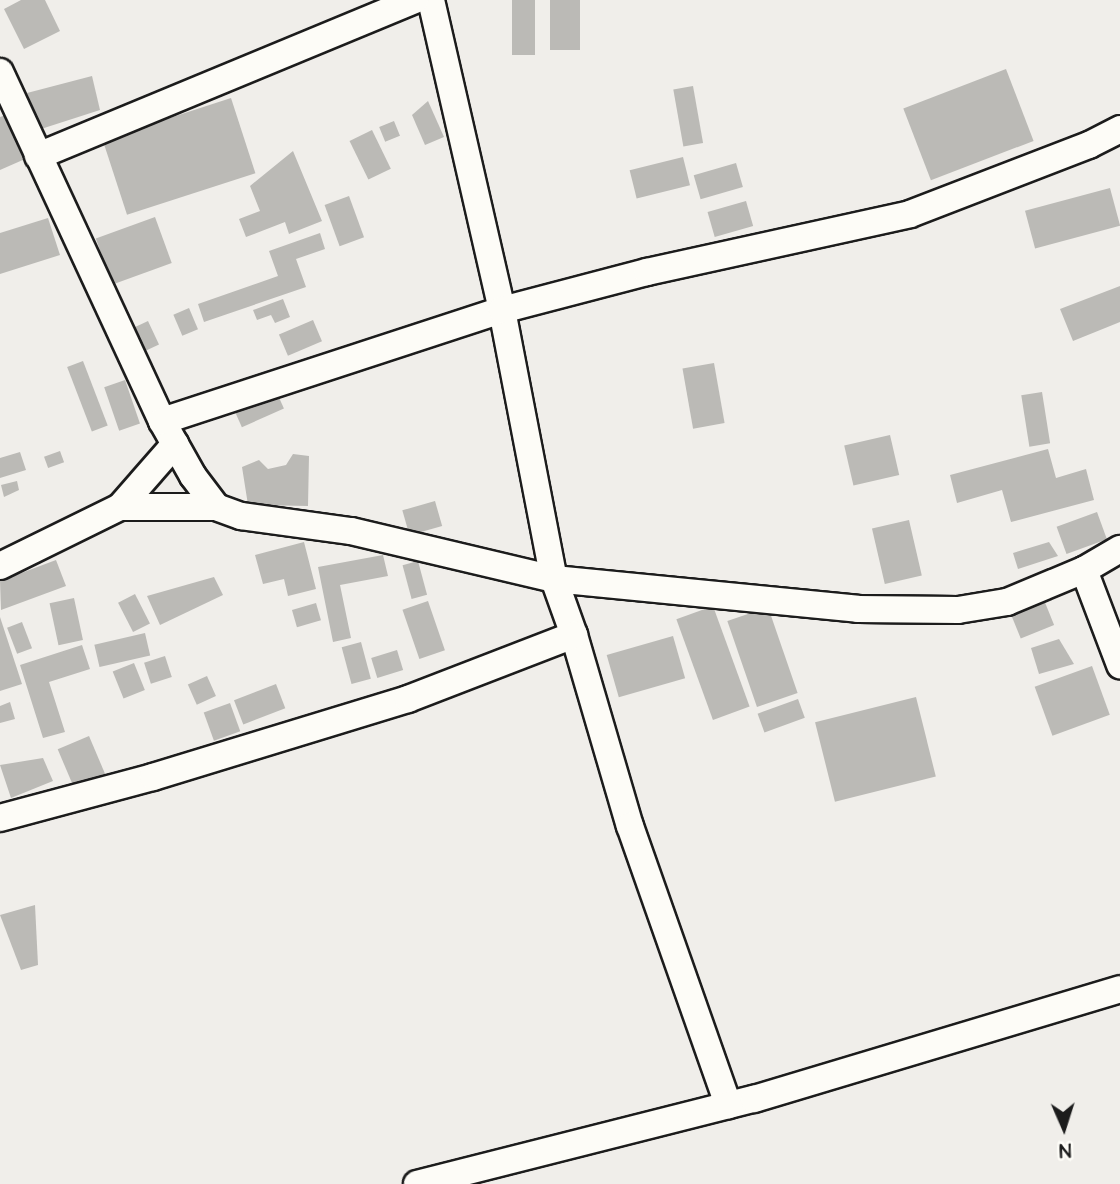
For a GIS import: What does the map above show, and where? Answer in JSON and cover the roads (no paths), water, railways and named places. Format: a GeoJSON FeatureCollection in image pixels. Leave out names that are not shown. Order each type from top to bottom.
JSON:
{"type":"FeatureCollection","features":[{"type":"Feature","properties":{"kind":"street"},"geometry":{"type":"LineString","coordinates":[[38,156],[415,0]]}},
{"type":"Feature","properties":{"kind":"street"},"geometry":{"type":"LineString","coordinates":[[430,0],[502,310],[554,579],[574,635],[630,826],[728,1105]]}},
{"type":"Feature","properties":{"kind":"street"},"geometry":{"type":"LineString","coordinates":[[0,72],[162,421],[193,476],[216,507]]}},
{"type":"Feature","properties":{"kind":"street"},"geometry":{"type":"LineString","coordinates":[[162,421],[502,310],[647,272],[910,214],[1089,145],[1120,129]]}},
{"type":"Feature","properties":{"kind":"street"},"geometry":{"type":"LineString","coordinates":[[0,566],[120,507],[175,444]]}},
{"type":"Feature","properties":{"kind":"street"},"geometry":{"type":"LineString","coordinates":[[120,507],[216,507],[241,516],[351,531],[554,579],[858,609],[958,610],[1007,602],[1084,570],[1120,549]]}},
{"type":"Feature","properties":{"kind":"street"},"geometry":{"type":"LineString","coordinates":[[1084,570],[1120,665]]}},
{"type":"Feature","properties":{"kind":"street"},"geometry":{"type":"LineString","coordinates":[[0,818],[153,777],[408,699],[574,635]]}},
{"type":"Feature","properties":{"kind":"street"},"geometry":{"type":"LineString","coordinates":[[417,1184],[728,1105],[1120,989]]}}]}
